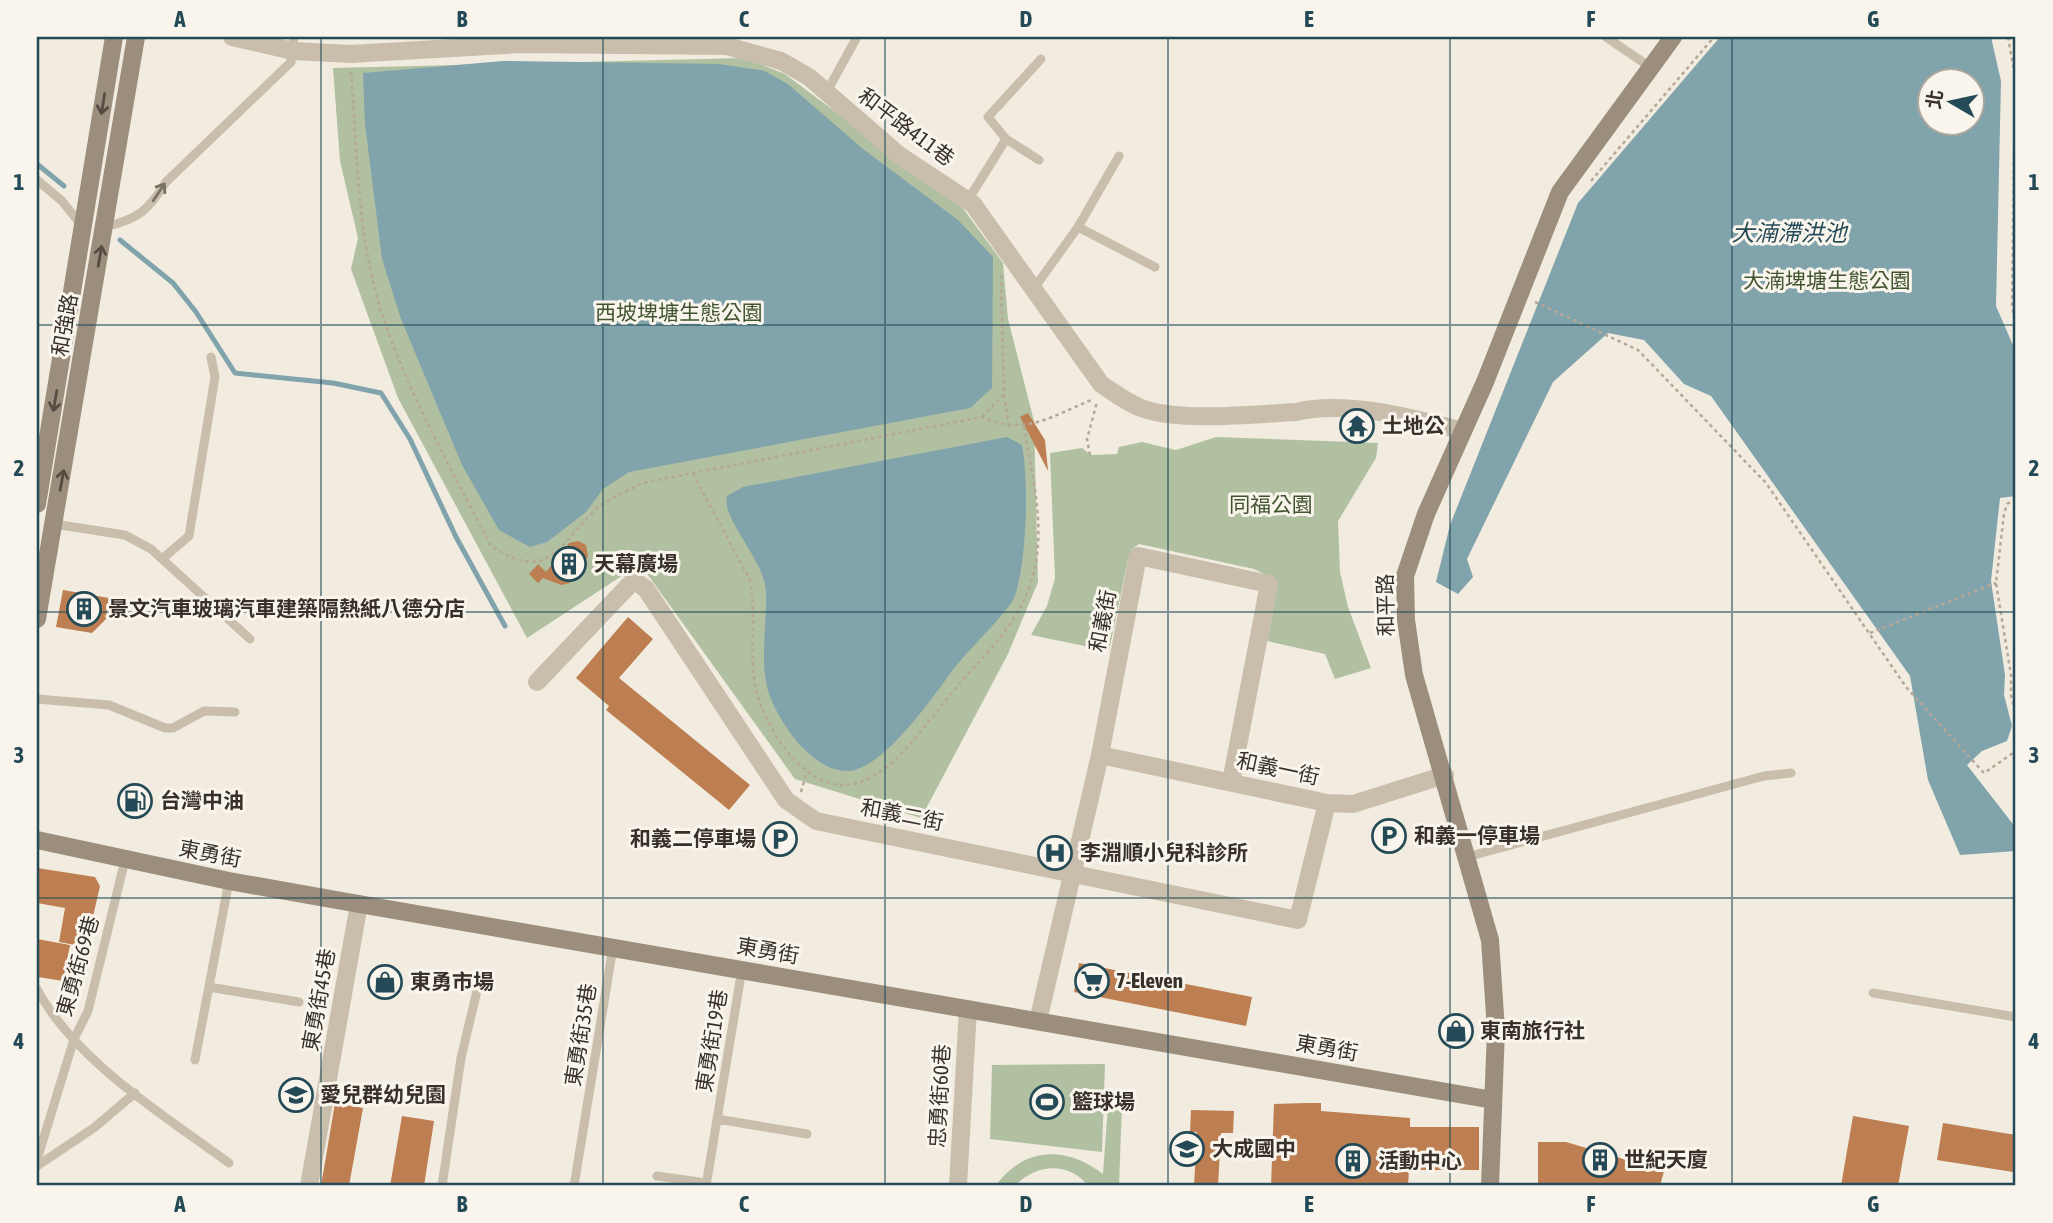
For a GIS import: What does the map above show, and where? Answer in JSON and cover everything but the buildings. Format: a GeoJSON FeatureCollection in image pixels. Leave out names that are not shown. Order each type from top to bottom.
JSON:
{"type":"FeatureCollection","features":[{"type":"Feature","properties":{"kind":"street","name":"和強路"},"geometry":{"type":"LineString","coordinates":[[37,504],[114,37]]}},
{"type":"Feature","properties":{"kind":"street","name":"和強路"},"geometry":{"type":"LineString","coordinates":[[37,619],[136,37]]}},
{"type":"Feature","properties":{"kind":"street","name":"和平路411巷"},"geometry":{"type":"LineString","coordinates":[[232,37],[350,54],[414,43],[541,40],[692,41],[754,51],[781,61],[809,77],[899,155],[968,201],[996,232],[1101,384],[1144,409],[1173,414],[1296,412],[1314,408],[1395,413],[1463,431]]}},
{"type":"Feature","properties":{"kind":"street","name":"和平路"},"geometry":{"type":"LineString","coordinates":[[1490,1186],[1496,1030],[1490,940],[1445,775],[1414,675],[1406,620],[1405,576],[1426,514],[1526,298],[1560,192],[1673,37]]}},
{"type":"Feature","properties":{"kind":"street","name":"和義街"},"geometry":{"type":"LineString","coordinates":[[1038,1021],[1100,755],[1139,556],[1269,584],[1231,782]]}},
{"type":"Feature","properties":{"kind":"street","name":"和義二街"},"geometry":{"type":"LineString","coordinates":[[537,682],[634,580],[646,589],[779,790],[796,808],[816,821],[1298,920],[1327,803]]}},
{"type":"Feature","properties":{"kind":"street","name":"和義一街"},"geometry":{"type":"LineString","coordinates":[[1100,755],[1327,803],[1353,804],[1445,775]]}},
{"type":"Feature","properties":{"kind":"street","name":"東勇街"},"geometry":{"type":"LineString","coordinates":[[37,840],[229,881],[1493,1100]]}},
{"type":"Feature","properties":{"kind":"street","name":"東勇街45巷"},"geometry":{"type":"LineString","coordinates":[[309,1186],[359,904]]}},
{"type":"Feature","properties":{"kind":"street","name":"忠勇街60巷"},"geometry":{"type":"LineString","coordinates":[[958,1186],[968,1009]]}},
{"type":"Feature","properties":{"kind":"lane"},"geometry":{"type":"LineString","coordinates":[[825,93],[857,37]]}},
{"type":"Feature","properties":{"kind":"lane"},"geometry":{"type":"LineString","coordinates":[[1606,37],[1650,67]]}},
{"type":"Feature","properties":{"kind":"lane"},"geometry":{"type":"LineString","coordinates":[[105,227],[135,220],[155,200],[166,182],[291,62],[293,44]]}},
{"type":"Feature","properties":{"kind":"lane"},"geometry":{"type":"LineString","coordinates":[[1040,160],[1006,139],[988,117],[1041,59]]}},
{"type":"Feature","properties":{"kind":"lane"},"geometry":{"type":"LineString","coordinates":[[968,201],[1006,139]]}},
{"type":"Feature","properties":{"kind":"lane"},"geometry":{"type":"LineString","coordinates":[[1035,287],[1078,227],[1119,156]]}},
{"type":"Feature","properties":{"kind":"lane"},"geometry":{"type":"LineString","coordinates":[[37,180],[62,201],[84,228]]}},
{"type":"Feature","properties":{"kind":"lane"},"geometry":{"type":"LineString","coordinates":[[1078,227],[1155,267]]}},
{"type":"Feature","properties":{"kind":"lane"},"geometry":{"type":"LineString","coordinates":[[162,559],[189,536],[215,377],[211,357]]}},
{"type":"Feature","properties":{"kind":"lane"},"geometry":{"type":"LineString","coordinates":[[54,524],[125,535],[151,549],[250,639]]}},
{"type":"Feature","properties":{"kind":"lane"},"geometry":{"type":"LineString","coordinates":[[37,699],[110,705],[165,728],[173,728],[204,711],[235,712]]}},
{"type":"Feature","properties":{"kind":"lane"},"geometry":{"type":"LineString","coordinates":[[1467,858],[1764,776],[1791,773]]}},
{"type":"Feature","properties":{"kind":"lane","name":"東勇街69巷"},"geometry":{"type":"LineString","coordinates":[[37,1160],[74,1039],[88,1011],[125,860]]}},
{"type":"Feature","properties":{"kind":"lane"},"geometry":{"type":"LineString","coordinates":[[195,1060],[229,881]]}},
{"type":"Feature","properties":{"kind":"lane","name":"東勇街35巷"},"geometry":{"type":"LineString","coordinates":[[574,1186],[613,947]]}},
{"type":"Feature","properties":{"kind":"lane","name":"東勇街19巷"},"geometry":{"type":"LineString","coordinates":[[706,1185],[742,969]]}},
{"type":"Feature","properties":{"kind":"lane"},"geometry":{"type":"LineString","coordinates":[[209,987],[299,1002]]}},
{"type":"Feature","properties":{"kind":"lane"},"geometry":{"type":"LineString","coordinates":[[37,989],[51,1016],[74,1039],[135,1093],[229,1163]]}},
{"type":"Feature","properties":{"kind":"lane"},"geometry":{"type":"LineString","coordinates":[[442,1186],[461,1058],[477,991]]}},
{"type":"Feature","properties":{"kind":"lane"},"geometry":{"type":"LineString","coordinates":[[1874,993],[2016,1017]]}},
{"type":"Feature","properties":{"kind":"lane"},"geometry":{"type":"LineString","coordinates":[[37,1166],[96,1127],[135,1093]]}},
{"type":"Feature","properties":{"kind":"lane"},"geometry":{"type":"LineString","coordinates":[[717,1119],[807,1135]]}},
{"type":"Feature","properties":{"kind":"lane"},"geometry":{"type":"LineString","coordinates":[[657,1176],[706,1185]]}},
{"type":"Feature","properties":{"kind":"path"},"geometry":{"type":"LineString","coordinates":[[1583,190],[1713,37]]}},
{"type":"Feature","properties":{"kind":"path"},"geometry":{"type":"LineString","coordinates":[[2008,37],[2015,76],[2012,306],[2016,328]]}},
{"type":"Feature","properties":{"kind":"path"},"geometry":{"type":"LineString","coordinates":[[350,54],[363,230],[379,304],[417,403],[491,546],[512,559],[530,564],[548,560],[575,535],[592,512],[642,483],[982,417],[1009,426],[1024,427],[1098,397],[1087,439],[1090,455]]}},
{"type":"Feature","properties":{"kind":"path"},"geometry":{"type":"LineString","coordinates":[[1001,272],[1004,394],[1009,426]]}},
{"type":"Feature","properties":{"kind":"path"},"geometry":{"type":"LineString","coordinates":[[1526,298],[1638,350],[1766,483],[1906,687],[1984,773],[2016,751]]}},
{"type":"Feature","properties":{"kind":"path"},"geometry":{"type":"LineString","coordinates":[[982,417],[1004,394]]}},
{"type":"Feature","properties":{"kind":"path"},"geometry":{"type":"LineString","coordinates":[[693,474],[750,580],[753,598],[752,681],[774,733],[797,763],[818,779],[853,786],[877,775],[905,749],[1021,611],[1033,576],[1039,509],[1024,427]]}},
{"type":"Feature","properties":{"kind":"path"},"geometry":{"type":"LineString","coordinates":[[2016,499],[2007,504],[2004,514],[1996,583],[2016,715]]}},
{"type":"Feature","properties":{"kind":"path"},"geometry":{"type":"LineString","coordinates":[[1870,633],[1996,583]]}},
{"type":"Feature","properties":{"kind":"green space","name":"西坡埤塘生態公園"},"geometry":{"type":"Polygon","coordinates":[[[744,58],[785,74],[962,207],[1003,263],[1008,319],[1034,421],[1038,582],[1008,654],[921,818],[795,779],[640,564],[527,638],[398,398],[351,269],[358,238],[340,161],[333,68],[744,58]]]}},
{"type":"Feature","properties":{"kind":"green space","name":"同福公園"},"geometry":{"type":"Polygon","coordinates":[[[1216,437],[1378,443],[1376,458],[1338,521],[1340,572],[1348,607],[1371,668],[1335,679],[1325,654],[1267,641],[1275,601],[1274,579],[1254,569],[1139,544],[1132,549],[1128,560],[1109,651],[1031,635],[1047,606],[1055,578],[1050,453],[1082,448],[1091,455],[1117,454],[1119,447],[1142,442],[1176,450],[1216,437]]]}},
{"type":"Feature","properties":{"kind":"green space","name":"籃球場"},"geometry":{"type":"Polygon","coordinates":[[[1105,1064],[1102,1152],[990,1139],[992,1065],[1105,1064]]]}},
{"type":"Feature","properties":{"kind":"green space"},"geometry":{"type":"Polygon","coordinates":[[[1108,1105],[1122,1105],[1119,1186],[1088,1186],[1071,1172],[1052,1168],[1032,1173],[1015,1186],[995,1186],[1019,1163],[1046,1154],[1075,1158],[1103,1174],[1108,1105]]]}},
{"type":"Feature","properties":{"kind":"water","name":"大湳滯洪池"},"geometry":{"type":"Polygon","coordinates":[[[1720,37],[1991,37],[2001,81],[1996,306],[2016,352],[2016,496],[2000,498],[1991,581],[2005,675],[2004,695],[2012,726],[2007,741],[1982,751],[1967,765],[2016,828],[2016,851],[1960,855],[1928,780],[1910,676],[1711,396],[1684,384],[1644,340],[1608,333],[1553,382],[1467,559],[1473,577],[1458,594],[1436,582],[1450,525],[1578,203],[1720,37]]]}},
{"type":"Feature","properties":{"kind":"water"},"geometry":{"type":"Polygon","coordinates":[[[503,61],[719,64],[765,71],[789,85],[863,149],[958,220],[993,257],[992,388],[970,408],[629,472],[603,489],[586,512],[547,542],[530,547],[499,530],[462,465],[401,319],[382,259],[365,124],[363,73],[503,61]]]}},
{"type":"Feature","properties":{"kind":"water"},"geometry":{"type":"Polygon","coordinates":[[[1007,437],[1022,445],[1026,479],[1022,565],[1014,598],[1004,613],[958,663],[906,731],[876,759],[861,768],[847,771],[822,764],[791,734],[775,708],[768,690],[764,660],[764,580],[730,516],[727,496],[743,487],[1007,437]]]}},
{"type":"Feature","properties":{"kind":"waterway"},"geometry":{"type":"LineString","coordinates":[[37,164],[64,186]]}},
{"type":"Feature","properties":{"kind":"waterway"},"geometry":{"type":"LineString","coordinates":[[120,240],[173,283],[196,312],[235,373],[333,383],[381,393],[410,439],[456,537],[505,626]]}},
{"type":"Feature","properties":{"kind":"place","name":"土地公"},"geometry":{"type":"Point","coordinates":[1357,426]}},
{"type":"Feature","properties":{"kind":"place","name":"天幕廣場"},"geometry":{"type":"Point","coordinates":[569,564]}},
{"type":"Feature","properties":{"kind":"place","name":"景文汽車玻璃汽車建築隔熱紙八德分店"},"geometry":{"type":"Point","coordinates":[84,609]}},
{"type":"Feature","properties":{"kind":"place","name":"台灣中油"},"geometry":{"type":"Point","coordinates":[135,801]}},
{"type":"Feature","properties":{"kind":"place","name":"和義一停車場"},"geometry":{"type":"Point","coordinates":[1389,836]}},
{"type":"Feature","properties":{"kind":"place","name":"和義二停車場"},"geometry":{"type":"Point","coordinates":[780,839]}},
{"type":"Feature","properties":{"kind":"place","name":"李淵順小兒科診所"},"geometry":{"type":"Point","coordinates":[1055,853]}},
{"type":"Feature","properties":{"kind":"place","name":"7-Eleven"},"geometry":{"type":"Point","coordinates":[1092,981]}},
{"type":"Feature","properties":{"kind":"place","name":"東勇市場"},"geometry":{"type":"Point","coordinates":[385,982]}},
{"type":"Feature","properties":{"kind":"place","name":"東南旅行社"},"geometry":{"type":"Point","coordinates":[1456,1031]}},
{"type":"Feature","properties":{"kind":"place","name":"愛兒群幼兒園"},"geometry":{"type":"Point","coordinates":[296,1095]}},
{"type":"Feature","properties":{"kind":"place","name":"籃球場"},"geometry":{"type":"Point","coordinates":[1047,1102]}},
{"type":"Feature","properties":{"kind":"place","name":"大成國中"},"geometry":{"type":"Point","coordinates":[1187,1149]}},
{"type":"Feature","properties":{"kind":"place","name":"世紀天廈"},"geometry":{"type":"Point","coordinates":[1600,1160]}},
{"type":"Feature","properties":{"kind":"place","name":"活動中心"},"geometry":{"type":"Point","coordinates":[1353,1161]}},
{"type":"Feature","properties":{"kind":"park label","name":"大湳埤塘生態公園"},"geometry":{"type":"Point","coordinates":[1827,281]}}]}
